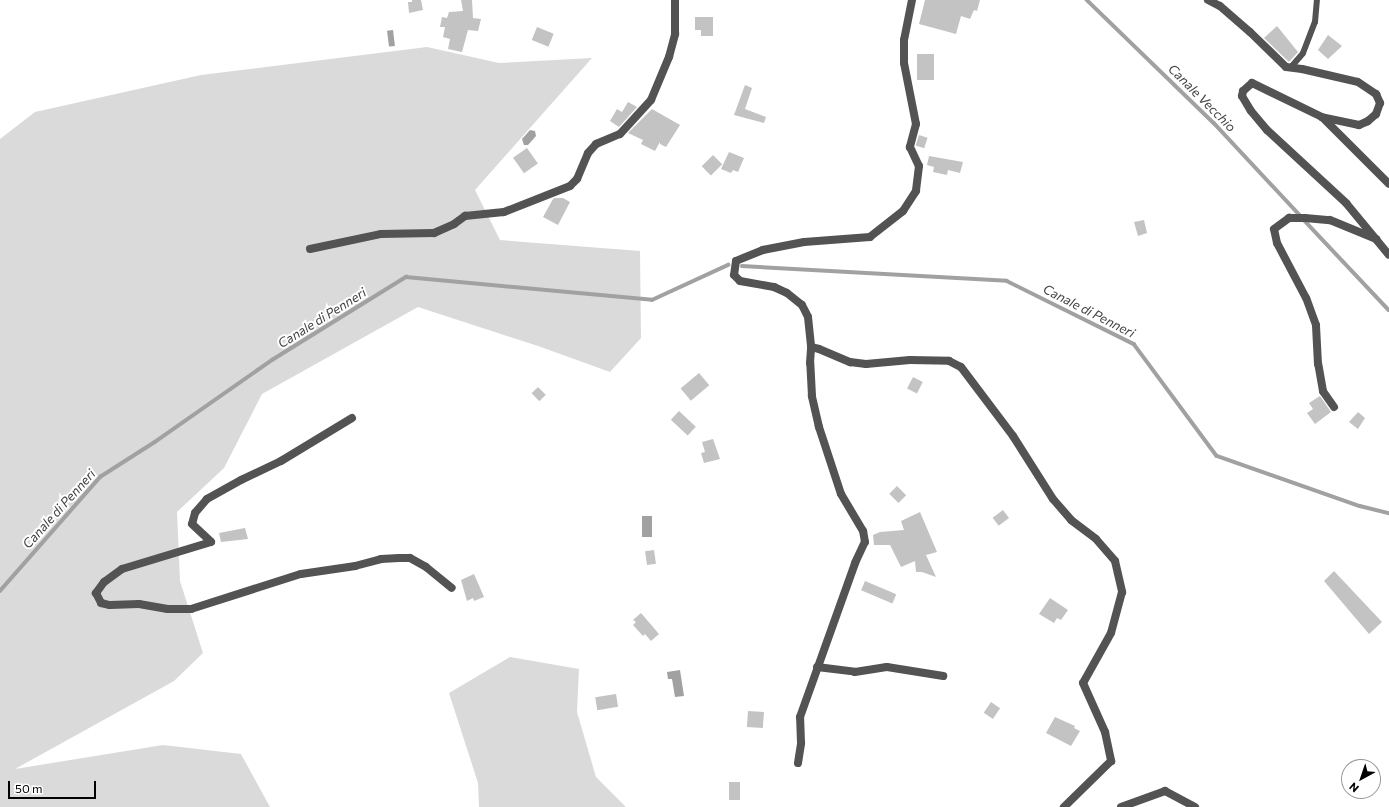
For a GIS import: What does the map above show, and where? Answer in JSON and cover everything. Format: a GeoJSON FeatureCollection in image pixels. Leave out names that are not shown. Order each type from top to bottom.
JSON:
{"type":"FeatureCollection","features":[{"type":"Feature","properties":{"kind":"street"},"geometry":{"type":"LineString","coordinates":[[310,249],[381,234],[434,233],[454,224],[464,216],[504,212],[570,186],[577,180],[588,153],[596,144],[620,134],[651,100],[670,58],[675,34],[675,0]]}},
{"type":"Feature","properties":{"kind":"street"},"geometry":{"type":"LineString","coordinates":[[798,763],[801,743],[800,717],[855,564],[865,542],[863,531],[841,494],[819,427],[812,396],[810,363],[811,347],[808,317],[802,305],[787,293],[774,287],[740,281],[734,275],[736,261],[763,250],[797,243],[870,237],[904,211],[916,191],[919,166],[910,147],[916,124],[904,62],[904,40],[912,0]]}},
{"type":"Feature","properties":{"kind":"street"},"geometry":{"type":"LineString","coordinates":[[1208,0],[1220,6],[1250,32],[1281,64],[1286,67],[1358,82],[1376,94],[1380,103],[1376,114],[1368,121],[1359,125],[1322,117],[1252,83],[1243,91],[1242,96],[1251,111],[1267,130],[1346,203],[1389,255]]}},
{"type":"Feature","properties":{"kind":"street"},"geometry":{"type":"LineString","coordinates":[[1322,117],[1389,184]]}},
{"type":"Feature","properties":{"kind":"street"},"geometry":{"type":"LineString","coordinates":[[1334,407],[1323,391],[1318,364],[1316,325],[1306,298],[1277,243],[1274,229],[1289,218],[1330,220],[1376,239]]}},
{"type":"Feature","properties":{"kind":"street"},"geometry":{"type":"LineString","coordinates":[[811,347],[819,348],[850,362],[866,364],[910,360],[950,361],[961,368],[1014,436],[1053,499],[1072,520],[1096,539],[1115,561],[1122,592],[1111,633],[1083,683],[1105,732],[1111,761],[1064,807]]}},
{"type":"Feature","properties":{"kind":"street"},"geometry":{"type":"LineString","coordinates":[[352,418],[282,461],[241,480],[207,499],[195,513],[192,524],[211,542],[122,569],[104,582],[96,593],[101,602],[110,605],[139,604],[168,609],[191,609],[301,574],[355,566],[381,559],[399,558],[410,558],[452,588]]}},
{"type":"Feature","properties":{"kind":"street"},"geometry":{"type":"LineString","coordinates":[[817,667],[855,672],[887,667],[943,676]]}},
{"type":"Feature","properties":{"kind":"street"},"geometry":{"type":"LineString","coordinates":[[1121,807],[1165,791],[1195,807]]}},
{"type":"Feature","properties":{"kind":"lane"},"geometry":{"type":"LineString","coordinates":[[1291,67],[1303,53],[1315,22],[1317,0]]}},
{"type":"Feature","properties":{"kind":"shaded area"},"geometry":{"type":"Polygon","coordinates":[[[393,30],[395,46],[389,47],[387,31],[393,30]]]}},
{"type":"Feature","properties":{"kind":"shaded area"},"geometry":{"type":"Polygon","coordinates":[[[427,47],[499,63],[592,58],[475,190],[500,240],[640,251],[641,338],[610,372],[538,346],[418,307],[262,394],[224,468],[177,512],[180,581],[203,653],[174,681],[15,769],[163,745],[241,754],[270,807],[0,807],[0,139],[35,112],[201,75],[427,47]]]}},
{"type":"Feature","properties":{"kind":"shaded area"},"geometry":{"type":"Polygon","coordinates":[[[530,130],[535,131],[536,136],[528,145],[524,145],[522,139],[530,130]]]}},
{"type":"Feature","properties":{"kind":"shaded area"},"geometry":{"type":"Polygon","coordinates":[[[642,516],[652,516],[652,537],[642,537],[642,516]]]}},
{"type":"Feature","properties":{"kind":"shaded area"},"geometry":{"type":"Polygon","coordinates":[[[510,657],[579,669],[577,712],[596,777],[626,807],[479,807],[478,783],[449,693],[510,657]]]}},
{"type":"Feature","properties":{"kind":"shaded area"},"geometry":{"type":"Polygon","coordinates":[[[680,670],[684,696],[675,697],[672,679],[668,679],[667,672],[680,670]]]}},
{"type":"Feature","properties":{"kind":"building"},"geometry":{"type":"Polygon","coordinates":[[[412,0],[421,0],[423,10],[409,13],[408,2],[412,2],[412,0]]]}},
{"type":"Feature","properties":{"kind":"building"},"geometry":{"type":"Polygon","coordinates":[[[461,0],[472,0],[473,18],[481,19],[478,31],[468,30],[462,52],[448,49],[450,39],[443,37],[445,27],[440,27],[442,17],[447,18],[449,12],[463,11],[461,0]]]}},
{"type":"Feature","properties":{"kind":"building"},"geometry":{"type":"Polygon","coordinates":[[[925,0],[980,0],[977,11],[974,10],[970,19],[961,16],[956,34],[919,24],[925,0]]]}},
{"type":"Feature","properties":{"kind":"building"},"geometry":{"type":"Polygon","coordinates":[[[695,17],[713,17],[713,36],[701,36],[701,30],[695,30],[695,17]]]}},
{"type":"Feature","properties":{"kind":"building"},"geometry":{"type":"Polygon","coordinates":[[[1277,26],[1298,52],[1289,62],[1264,38],[1277,26]]]}},
{"type":"Feature","properties":{"kind":"building"},"geometry":{"type":"Polygon","coordinates":[[[537,27],[554,34],[548,47],[532,40],[537,27]]]}},
{"type":"Feature","properties":{"kind":"building"},"geometry":{"type":"Polygon","coordinates":[[[1328,35],[1342,46],[1328,59],[1318,50],[1328,35]]]}},
{"type":"Feature","properties":{"kind":"building"},"geometry":{"type":"Polygon","coordinates":[[[917,54],[934,54],[934,80],[917,80],[917,54]]]}},
{"type":"Feature","properties":{"kind":"building"},"geometry":{"type":"Polygon","coordinates":[[[745,85],[752,88],[745,109],[766,117],[764,123],[734,115],[745,85]]]}},
{"type":"Feature","properties":{"kind":"building"},"geometry":{"type":"Polygon","coordinates":[[[628,102],[637,107],[619,127],[610,121],[617,109],[622,112],[628,102]]]}},
{"type":"Feature","properties":{"kind":"building"},"geometry":{"type":"Polygon","coordinates":[[[652,109],[680,125],[666,147],[660,144],[660,142],[655,151],[641,144],[643,140],[628,133],[652,109]]]}},
{"type":"Feature","properties":{"kind":"building"},"geometry":{"type":"Polygon","coordinates":[[[919,135],[928,138],[924,148],[916,145],[919,135]]]}},
{"type":"Feature","properties":{"kind":"building"},"geometry":{"type":"Polygon","coordinates":[[[527,148],[538,164],[524,173],[513,158],[527,148]]]}},
{"type":"Feature","properties":{"kind":"building"},"geometry":{"type":"Polygon","coordinates":[[[729,152],[744,158],[738,172],[733,170],[731,173],[721,169],[729,152]]]}},
{"type":"Feature","properties":{"kind":"building"},"geometry":{"type":"Polygon","coordinates":[[[713,155],[722,164],[711,176],[702,166],[713,155]]]}},
{"type":"Feature","properties":{"kind":"building"},"geometry":{"type":"Polygon","coordinates":[[[929,156],[963,162],[960,173],[948,170],[947,175],[933,172],[934,167],[927,165],[929,156]]]}},
{"type":"Feature","properties":{"kind":"building"},"geometry":{"type":"Polygon","coordinates":[[[555,198],[563,198],[570,202],[558,225],[543,217],[555,198]]]}},
{"type":"Feature","properties":{"kind":"building"},"geometry":{"type":"Polygon","coordinates":[[[1144,220],[1147,233],[1138,236],[1134,222],[1144,220]]]}},
{"type":"Feature","properties":{"kind":"building"},"geometry":{"type":"Polygon","coordinates":[[[699,373],[709,385],[691,401],[681,388],[699,373]]]}},
{"type":"Feature","properties":{"kind":"building"},"geometry":{"type":"Polygon","coordinates":[[[913,377],[923,382],[917,394],[907,389],[913,377]]]}},
{"type":"Feature","properties":{"kind":"building"},"geometry":{"type":"Polygon","coordinates":[[[538,387],[546,395],[539,401],[532,393],[538,387]]]}},
{"type":"Feature","properties":{"kind":"building"},"geometry":{"type":"Polygon","coordinates":[[[1320,396],[1331,412],[1315,424],[1307,413],[1313,409],[1309,403],[1320,396]]]}},
{"type":"Feature","properties":{"kind":"building"},"geometry":{"type":"Polygon","coordinates":[[[679,411],[696,427],[688,435],[671,420],[679,411]]]}},
{"type":"Feature","properties":{"kind":"building"},"geometry":{"type":"Polygon","coordinates":[[[1358,412],[1365,418],[1358,429],[1349,422],[1358,412]]]}},
{"type":"Feature","properties":{"kind":"building"},"geometry":{"type":"Polygon","coordinates":[[[713,439],[720,459],[704,463],[701,453],[705,452],[702,442],[713,439]]]}},
{"type":"Feature","properties":{"kind":"building"},"geometry":{"type":"Polygon","coordinates":[[[897,486],[906,495],[898,503],[889,494],[897,486]]]}},
{"type":"Feature","properties":{"kind":"building"},"geometry":{"type":"Polygon","coordinates":[[[1003,510],[1009,518],[999,526],[993,518],[1003,510]]]}},
{"type":"Feature","properties":{"kind":"building"},"geometry":{"type":"Polygon","coordinates":[[[920,512],[937,552],[926,555],[936,577],[922,572],[916,572],[915,561],[901,567],[890,545],[874,545],[873,535],[880,532],[904,530],[901,521],[920,512]]]}},
{"type":"Feature","properties":{"kind":"building"},"geometry":{"type":"Polygon","coordinates":[[[245,528],[248,539],[221,542],[219,533],[245,528]]]}},
{"type":"Feature","properties":{"kind":"building"},"geometry":{"type":"Polygon","coordinates":[[[654,550],[656,564],[647,565],[645,551],[654,550]]]}},
{"type":"Feature","properties":{"kind":"building"},"geometry":{"type":"Polygon","coordinates":[[[1334,571],[1382,622],[1369,634],[1324,581],[1334,571]]]}},
{"type":"Feature","properties":{"kind":"building"},"geometry":{"type":"Polygon","coordinates":[[[474,574],[484,597],[474,601],[473,598],[467,601],[461,580],[474,574]]]}},
{"type":"Feature","properties":{"kind":"building"},"geometry":{"type":"Polygon","coordinates":[[[865,581],[896,594],[892,603],[861,590],[865,581]]]}},
{"type":"Feature","properties":{"kind":"building"},"geometry":{"type":"Polygon","coordinates":[[[1050,598],[1068,610],[1061,620],[1057,618],[1054,623],[1039,614],[1050,598]]]}},
{"type":"Feature","properties":{"kind":"building"},"geometry":{"type":"Polygon","coordinates":[[[641,613],[659,634],[651,641],[645,634],[643,636],[633,625],[636,622],[633,620],[641,613]]]}},
{"type":"Feature","properties":{"kind":"building"},"geometry":{"type":"Polygon","coordinates":[[[616,694],[618,707],[597,710],[595,697],[616,694]]]}},
{"type":"Feature","properties":{"kind":"building"},"geometry":{"type":"Polygon","coordinates":[[[991,702],[1000,708],[993,719],[984,713],[991,702]]]}},
{"type":"Feature","properties":{"kind":"building"},"geometry":{"type":"Polygon","coordinates":[[[748,711],[764,712],[763,728],[747,727],[748,711]]]}},
{"type":"Feature","properties":{"kind":"building"},"geometry":{"type":"Polygon","coordinates":[[[1055,717],[1075,726],[1074,728],[1080,731],[1071,746],[1046,733],[1055,717]]]}},
{"type":"Feature","properties":{"kind":"building"},"geometry":{"type":"Polygon","coordinates":[[[729,782],[740,782],[740,800],[729,800],[729,782]]]}},
{"type":"Feature","properties":{"kind":"waterway","name":"Canale Vecchio"},"geometry":{"type":"LineString","coordinates":[[1087,0],[1214,123],[1299,214]]}},
{"type":"Feature","properties":{"kind":"waterway","name":"Canale Vecchio"},"geometry":{"type":"LineString","coordinates":[[1305,221],[1389,310]]}},
{"type":"Feature","properties":{"kind":"waterway","name":"Canale di Penneri"},"geometry":{"type":"LineString","coordinates":[[0,591],[100,477],[155,442],[272,360],[406,277],[652,300],[728,265]]}},
{"type":"Feature","properties":{"kind":"waterway","name":"Canale di Penneri"},"geometry":{"type":"LineString","coordinates":[[742,266],[1007,281],[1134,344],[1217,456],[1360,506],[1389,513]]}}]}
